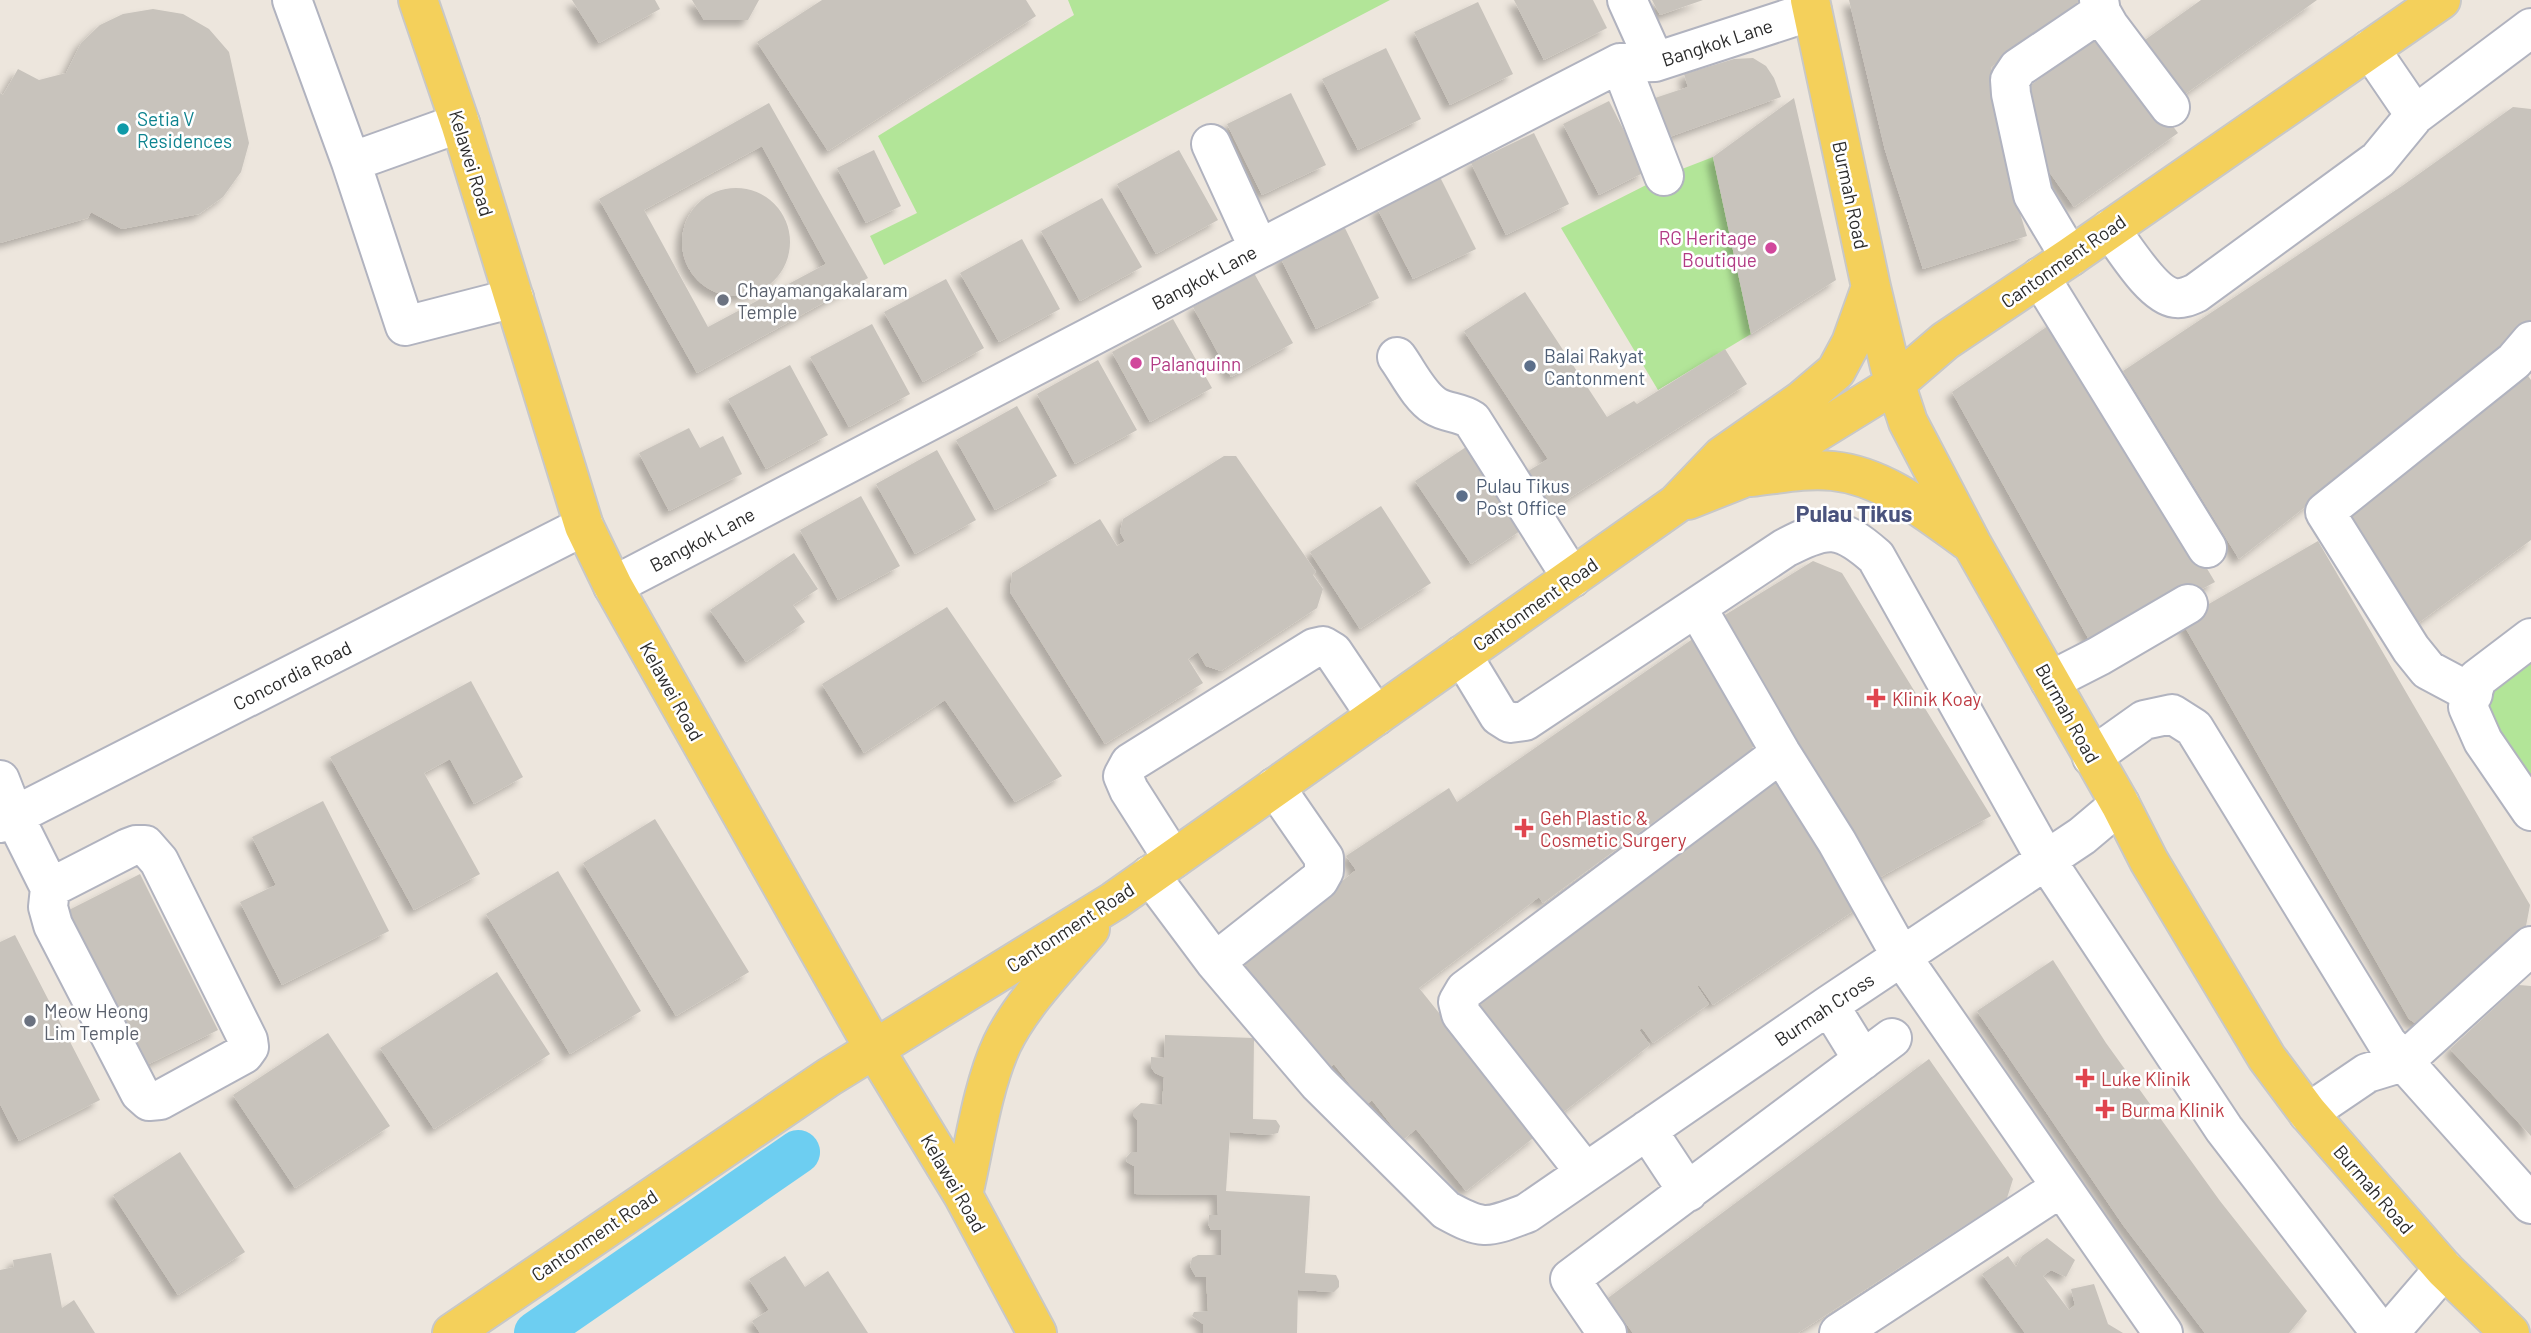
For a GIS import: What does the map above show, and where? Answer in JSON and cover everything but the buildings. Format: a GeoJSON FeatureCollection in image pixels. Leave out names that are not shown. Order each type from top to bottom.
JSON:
{"type":"FeatureCollection","features":[{"type":"Feature","properties":{"kind":"main road","name":"Kelawei Road"},"geometry":{"type":"LineString","coordinates":[[418,0],[460,122],[584,526],[613,586],[876,1050],[963,1195],[1037,1333]]}},
{"type":"Feature","properties":{"kind":"main road","name":"Cantonment Road"},"geometry":{"type":"LineString","coordinates":[[1676,504],[1741,479],[1895,384],[1945,341],[2441,0]]}},
{"type":"Feature","properties":{"kind":"main road","name":"Burmah Road"},"geometry":{"type":"LineString","coordinates":[[1811,6],[1871,287],[1895,384],[1908,422],[1973,546],[2120,804],[2149,861],[2267,1058],[2308,1113],[2444,1269],[2511,1333]]}},
{"type":"Feature","properties":{"kind":"main road","name":"Cantonment Road"},"geometry":{"type":"LineString","coordinates":[[452,1333],[829,1077],[1114,901],[1676,504],[1722,456],[1802,400],[1836,371],[1851,343],[1871,287]]}},
{"type":"Feature","properties":{"kind":"main road"},"geometry":{"type":"LineString","coordinates":[[1741,479],[1802,471],[1832,471],[1854,475],[1894,492],[1924,509],[1973,546]]}},
{"type":"Feature","properties":{"kind":"main road"},"geometry":{"type":"LineString","coordinates":[[963,1195],[988,1088],[1002,1044],[1036,991],[1114,901]]}},
{"type":"Feature","properties":{"kind":"street"},"geometry":{"type":"LineString","coordinates":[[292,0],[351,162],[405,326],[514,298]]}},
{"type":"Feature","properties":{"kind":"street"},"geometry":{"type":"LineString","coordinates":[[1627,0],[1638,63],[1664,176]]}},
{"type":"Feature","properties":{"kind":"street","name":"Bangkok Lane"},"geometry":{"type":"LineString","coordinates":[[613,586],[1259,248],[1638,63],[1811,6]]}},
{"type":"Feature","properties":{"kind":"street"},"geometry":{"type":"LineString","coordinates":[[2170,107],[2109,26],[2100,6],[2018,68],[2010,80],[2033,195],[2055,267],[2207,548]]}},
{"type":"Feature","properties":{"kind":"street"},"geometry":{"type":"LineString","coordinates":[[2110,229],[2162,293],[2173,298],[2196,293],[2378,160],[2415,115],[2531,28]]}},
{"type":"Feature","properties":{"kind":"street"},"geometry":{"type":"LineString","coordinates":[[2371,49],[2415,115]]}},
{"type":"Feature","properties":{"kind":"street"},"geometry":{"type":"LineString","coordinates":[[351,162],[460,122]]}},
{"type":"Feature","properties":{"kind":"street"},"geometry":{"type":"LineString","coordinates":[[1211,144],[1259,248]]}},
{"type":"Feature","properties":{"kind":"street"},"geometry":{"type":"LineString","coordinates":[[2473,694],[2428,670],[2411,649],[2325,512],[2514,361],[2531,341]]}},
{"type":"Feature","properties":{"kind":"street"},"geometry":{"type":"LineString","coordinates":[[1397,356],[1428,400],[1437,408],[1462,413],[1472,420],[1572,578]]}},
{"type":"Feature","properties":{"kind":"street","name":"Concordia Road"},"geometry":{"type":"LineString","coordinates":[[7,820],[584,526]]}},
{"type":"Feature","properties":{"kind":"street"},"geometry":{"type":"LineString","coordinates":[[1462,655],[1499,716],[1510,723],[1525,721],[1785,548],[1810,535],[1832,531],[1856,539],[1876,557],[2046,860],[2224,1129],[2381,1333]]}},
{"type":"Feature","properties":{"kind":"street"},"geometry":{"type":"LineString","coordinates":[[2050,681],[2188,604]]}},
{"type":"Feature","properties":{"kind":"street"},"geometry":{"type":"LineString","coordinates":[[1697,608],[1781,753],[1837,842],[1901,957],[2163,1333]]}},
{"type":"Feature","properties":{"kind":"street"},"geometry":{"type":"LineString","coordinates":[[2531,638],[2477,679],[2468,707],[2483,741],[2531,811]]}},
{"type":"Feature","properties":{"kind":"street","name":"Burmah Cross"},"geometry":{"type":"LineString","coordinates":[[1376,716],[1333,652],[1323,646],[1314,648],[1130,763],[1123,775],[1162,867],[1215,962],[1318,1083],[1446,1210],[1471,1224],[1495,1225],[1527,1213],[1829,1005],[2082,836],[2120,804]]}},
{"type":"Feature","properties":{"kind":"street"},"geometry":{"type":"LineString","coordinates":[[2092,757],[2144,720],[2172,714],[2194,728],[2387,1043],[2531,1204]]}},
{"type":"Feature","properties":{"kind":"street"},"geometry":{"type":"LineString","coordinates":[[1585,1172],[1461,1014],[1458,1002],[1465,990],[1781,753]]}},
{"type":"Feature","properties":{"kind":"street"},"geometry":{"type":"LineString","coordinates":[[0,780],[7,820],[50,888],[48,906],[53,925],[135,1085],[149,1101],[169,1096],[244,1054],[249,1047],[248,1040],[159,861],[145,845],[128,848],[50,888]]}},
{"type":"Feature","properties":{"kind":"street"},"geometry":{"type":"LineString","coordinates":[[1215,962],[1319,880],[1324,871],[1324,858],[1275,787]]}},
{"type":"Feature","properties":{"kind":"street"},"geometry":{"type":"LineString","coordinates":[[2308,1113],[2367,1073],[2403,1062],[2531,946]]}},
{"type":"Feature","properties":{"kind":"street"},"geometry":{"type":"LineString","coordinates":[[1607,1333],[1570,1279],[1877,1049],[1829,1005]]}},
{"type":"Feature","properties":{"kind":"street"},"geometry":{"type":"LineString","coordinates":[[1647,1130],[1688,1192]]}},
{"type":"Feature","properties":{"kind":"street"},"geometry":{"type":"LineString","coordinates":[[1839,1333],[2060,1188]]}},
{"type":"Feature","properties":{"kind":"street"},"geometry":{"type":"LineString","coordinates":[[2389,1333],[2444,1269]]}},
{"type":"Feature","properties":{"kind":"green space"},"geometry":{"type":"Polygon","coordinates":[[[1068,0],[1390,0],[884,265],[870,236],[917,213],[878,136],[1074,15],[1068,0]]]}},
{"type":"Feature","properties":{"kind":"green space"},"geometry":{"type":"Polygon","coordinates":[[[1713,157],[1751,334],[1658,390],[1561,228],[1664,176],[1713,157]]]}},
{"type":"Feature","properties":{"kind":"green space"},"geometry":{"type":"Polygon","coordinates":[[[2531,658],[2531,785],[2488,725],[2488,699],[2496,686],[2531,658]]]}},
{"type":"Feature","properties":{"kind":"waterway"},"geometry":{"type":"LineString","coordinates":[[536,1333],[798,1152]]}},
{"type":"Feature","properties":{"kind":"place","name":"Setia V Residences"},"geometry":{"type":"Point","coordinates":[123,129]}},
{"type":"Feature","properties":{"kind":"place","name":"RG Heritage Boutique"},"geometry":{"type":"Point","coordinates":[1771,248]}},
{"type":"Feature","properties":{"kind":"place","name":"Chayamangakalaram Temple"},"geometry":{"type":"Point","coordinates":[723,300]}},
{"type":"Feature","properties":{"kind":"place","name":"Palanquinn"},"geometry":{"type":"Point","coordinates":[1136,363]}},
{"type":"Feature","properties":{"kind":"place","name":"Balai Rakyat Cantonment"},"geometry":{"type":"Point","coordinates":[1530,366]}},
{"type":"Feature","properties":{"kind":"place","name":"Pulau Tikus Post Office"},"geometry":{"type":"Point","coordinates":[1462,496]}},
{"type":"Feature","properties":{"kind":"place","name":"Klinik Koay"},"geometry":{"type":"Point","coordinates":[1876,698]}},
{"type":"Feature","properties":{"kind":"place","name":"Geh Plastic & Cosmetic Surgery"},"geometry":{"type":"Point","coordinates":[1524,828]}},
{"type":"Feature","properties":{"kind":"place","name":"Meow Heong Lim Temple"},"geometry":{"type":"Point","coordinates":[30,1021]}},
{"type":"Feature","properties":{"kind":"place","name":"Luke Klinik"},"geometry":{"type":"Point","coordinates":[2085,1078]}},
{"type":"Feature","properties":{"kind":"place","name":"Burma Klinik"},"geometry":{"type":"Point","coordinates":[2105,1109]}},
{"type":"Feature","properties":{"kind":"district","name":"Pulau Tikus"},"geometry":{"type":"Point","coordinates":[1854,513]}}]}
